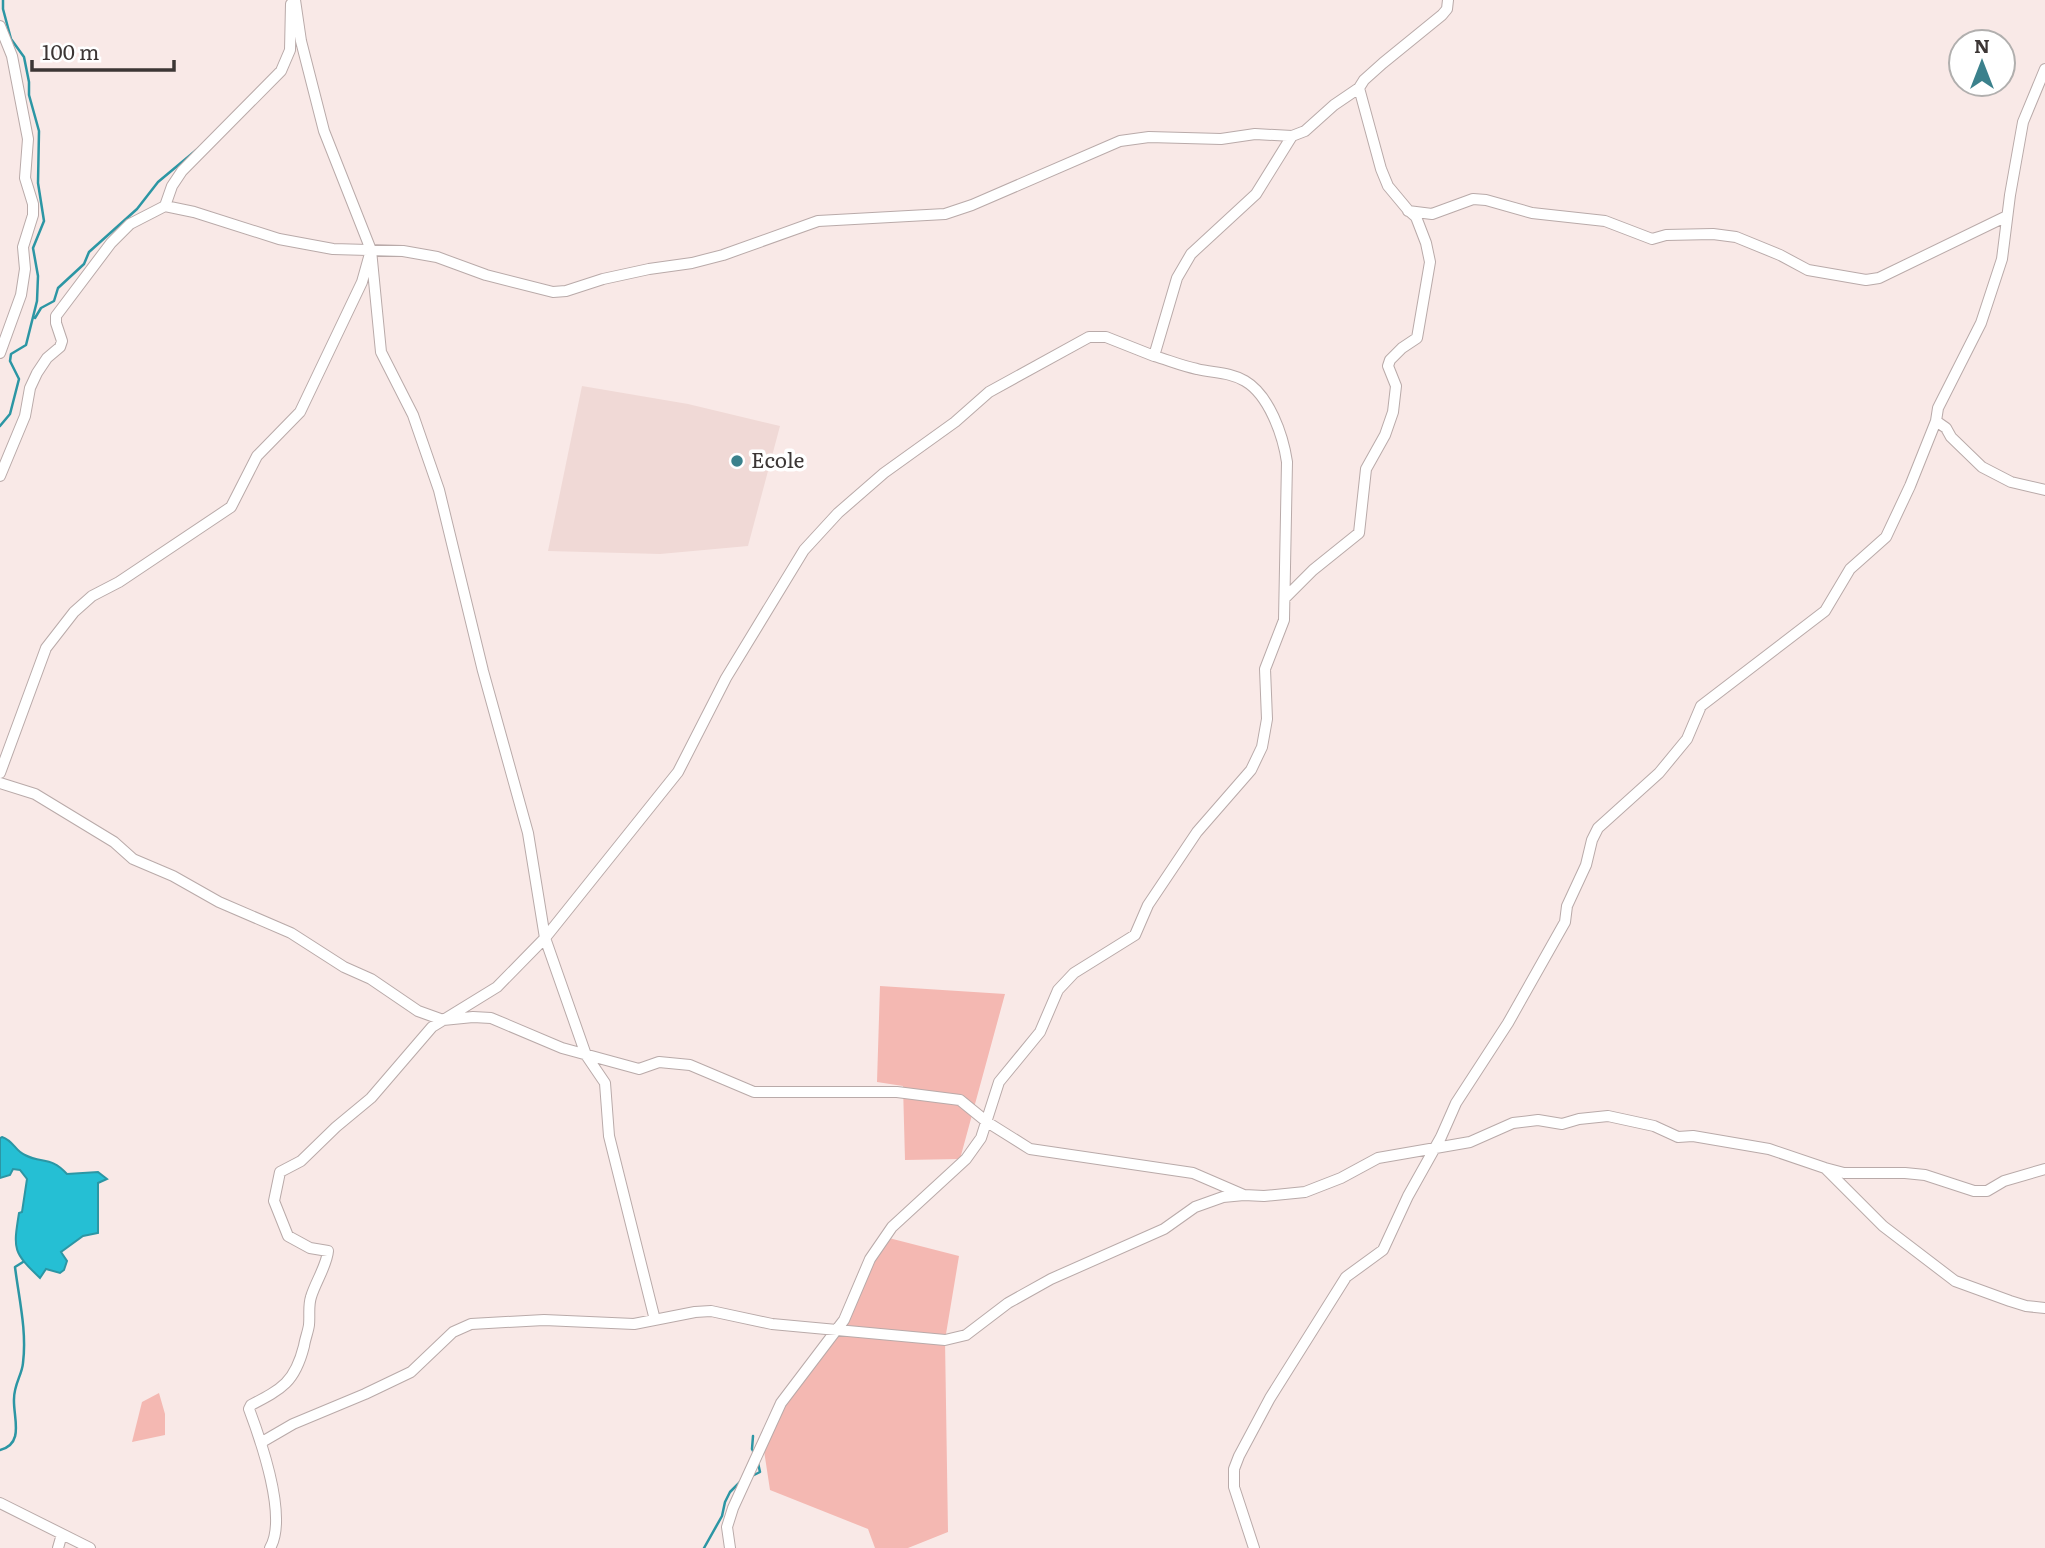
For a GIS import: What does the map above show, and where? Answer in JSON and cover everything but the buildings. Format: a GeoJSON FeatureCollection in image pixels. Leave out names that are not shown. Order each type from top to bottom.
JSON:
{"type":"FeatureCollection","features":[{"type":"Feature","properties":{"kind":"street"},"geometry":{"type":"LineString","coordinates":[[165,206],[172,186],[182,171],[281,71],[289,50],[293,0]]}},
{"type":"Feature","properties":{"kind":"street"},"geometry":{"type":"LineString","coordinates":[[293,0],[324,131],[371,250],[381,352],[414,415],[439,490],[483,671],[528,833],[545,938],[586,1055],[606,1083],[609,1136],[655,1320]]}},
{"type":"Feature","properties":{"kind":"street"},"geometry":{"type":"LineString","coordinates":[[0,476],[25,416],[30,388],[47,358],[60,347],[62,341],[56,316],[111,243],[130,224],[165,206],[194,212],[279,239],[333,249],[403,251],[436,257],[486,275],[553,292],[566,292],[603,279],[723,255],[818,221],[945,214],[1120,141],[1149,137],[1221,139],[1255,134],[1292,136],[1305,131],[1334,105],[1359,88],[1383,62],[1442,15],[1447,9],[1448,0]]}},
{"type":"Feature","properties":{"kind":"street"},"geometry":{"type":"LineString","coordinates":[[0,26],[12,57],[28,139],[25,178],[33,204],[33,215],[23,247],[25,269],[22,295],[5,330],[0,353]]}},
{"type":"Feature","properties":{"kind":"street"},"geometry":{"type":"LineString","coordinates":[[1254,1548],[1234,1487],[1234,1469],[1239,1455],[1270,1398],[1346,1277],[1383,1250],[1456,1103],[1508,1023],[1565,922],[1567,906],[1586,865],[1598,828],[1659,773],[1687,739],[1701,706],[1825,611],[1850,569],[1886,537],[1910,486],[1936,421],[1938,408],[1981,323],[2002,259],[2023,122],[2045,69]]}},
{"type":"Feature","properties":{"kind":"street"},"geometry":{"type":"LineString","coordinates":[[1285,598],[1313,570],[1359,533],[1366,469],[1385,435],[1393,412],[1396,386],[1388,366],[1390,360],[1402,348],[1417,338],[1430,261],[1416,217],[1388,186],[1381,169],[1359,88]]}},
{"type":"Feature","properties":{"kind":"street"},"geometry":{"type":"LineString","coordinates":[[1154,356],[1177,278],[1191,254],[1256,194],[1292,136]]}},
{"type":"Feature","properties":{"kind":"street"},"geometry":{"type":"LineString","coordinates":[[1408,211],[1432,214],[1473,199],[1486,200],[1532,213],[1605,221],[1653,239],[1665,235],[1713,234],[1736,237],[1780,254],[1808,270],[1866,280],[1879,278],[2007,216]]}},
{"type":"Feature","properties":{"kind":"street"},"geometry":{"type":"LineString","coordinates":[[0,773],[46,648],[74,612],[92,596],[119,582],[231,507],[257,456],[300,412],[362,282],[371,250]]}},
{"type":"Feature","properties":{"kind":"street"},"geometry":{"type":"LineString","coordinates":[[270,1548],[273,1542],[276,1506],[262,1442],[249,1409],[251,1405],[288,1382],[295,1373],[309,1325],[309,1302],[316,1280],[328,1258],[328,1251],[310,1248],[288,1236],[274,1201],[280,1172],[301,1161],[371,1098],[432,1027],[497,987],[545,938],[678,772],[726,678],[804,550],[838,513],[884,473],[955,422],[989,392],[1089,337],[1106,337],[1154,356],[1246,381],[1273,414],[1287,462],[1284,620],[1265,668],[1267,719],[1262,747],[1251,771],[1198,832],[1148,905],[1135,935],[1074,973],[1058,990],[1040,1032],[999,1082],[981,1138],[966,1159],[892,1227],[870,1259],[844,1320],[781,1403],[733,1508],[727,1527],[730,1548]]}},
{"type":"Feature","properties":{"kind":"street"},"geometry":{"type":"LineString","coordinates":[[1936,421],[1946,428],[1951,437],[1982,467],[2011,482],[2045,490]]}},
{"type":"Feature","properties":{"kind":"street"},"geometry":{"type":"LineString","coordinates":[[0,783],[35,794],[114,842],[133,859],[173,876],[219,902],[290,933],[344,967],[371,979],[418,1011],[443,1020],[491,1018],[562,1048],[586,1055],[639,1069],[659,1062],[690,1065],[754,1091],[897,1091],[960,1100],[987,1122],[1030,1149],[1193,1173],[1244,1195]]}},
{"type":"Feature","properties":{"kind":"street"},"geometry":{"type":"LineString","coordinates":[[262,1442],[293,1424],[411,1372],[453,1332],[471,1324],[544,1320],[634,1324],[711,1311],[772,1324],[945,1340],[966,1335],[1008,1303],[1051,1279],[1164,1229],[1195,1207],[1223,1197],[1305,1192],[1341,1178],[1378,1158],[1470,1142],[1513,1123],[1538,1120],[1562,1124],[1608,1116],[1654,1126],[1678,1137],[1693,1136],[1769,1149],[1844,1173],[1906,1172],[1925,1175],[1974,1191],[1987,1191],[2004,1181],[2045,1169]]}},
{"type":"Feature","properties":{"kind":"street"},"geometry":{"type":"LineString","coordinates":[[1825,1168],[1883,1226],[1955,1281],[2026,1306],[2045,1308]]}},
{"type":"Feature","properties":{"kind":"street"},"geometry":{"type":"LineString","coordinates":[[0,1503],[90,1548]]}},
{"type":"Feature","properties":{"kind":"street"},"geometry":{"type":"LineString","coordinates":[[58,1548],[62,1534]]}},
{"type":"Feature","properties":{"kind":"shaded area"},"geometry":{"type":"Polygon","coordinates":[[[582,386],[688,404],[780,426],[748,546],[660,554],[548,551],[582,386]]]}},
{"type":"Feature","properties":{"kind":"shaded area"},"geometry":{"type":"Polygon","coordinates":[[[880,986],[1005,994],[960,1159],[905,1160],[903,1086],[877,1082],[880,986]]]}},
{"type":"Feature","properties":{"kind":"shaded area"},"geometry":{"type":"Polygon","coordinates":[[[885,1237],[959,1256],[945,1340],[948,1532],[908,1548],[875,1548],[868,1529],[770,1490],[763,1444],[781,1403],[844,1320],[885,1237]]]}},
{"type":"Feature","properties":{"kind":"shaded area"},"geometry":{"type":"Polygon","coordinates":[[[159,1393],[165,1414],[165,1435],[132,1442],[142,1402],[159,1393]]]}},
{"type":"Feature","properties":{"kind":"water"},"geometry":{"type":"Polygon","coordinates":[[[2,1137],[22,1153],[31,1158],[51,1162],[67,1174],[98,1172],[107,1179],[98,1183],[98,1233],[83,1236],[61,1252],[67,1261],[60,1273],[46,1269],[40,1278],[24,1262],[17,1250],[17,1225],[19,1213],[22,1212],[27,1179],[20,1170],[13,1169],[10,1175],[0,1178],[2,1137]]]}},
{"type":"Feature","properties":{"kind":"waterway"},"geometry":{"type":"LineString","coordinates":[[0,426],[10,414],[19,379],[10,361],[11,354],[26,345],[37,301],[38,276],[33,248],[44,221],[38,183],[39,131],[29,95],[24,57],[11,39],[3,0]]}},
{"type":"Feature","properties":{"kind":"waterway"},"geometry":{"type":"LineString","coordinates":[[35,318],[41,308],[54,301],[58,288],[84,264],[89,252],[137,209],[158,182],[200,147]]}},
{"type":"Feature","properties":{"kind":"waterway"},"geometry":{"type":"LineString","coordinates":[[0,1450],[13,1442],[16,1429],[14,1394],[22,1367],[24,1339],[15,1267],[23,1262]]}},
{"type":"Feature","properties":{"kind":"waterway"},"geometry":{"type":"LineString","coordinates":[[753,1436],[754,1453]]}},
{"type":"Feature","properties":{"kind":"waterway"},"geometry":{"type":"LineString","coordinates":[[750,1477],[760,1472],[758,1463]]}},
{"type":"Feature","properties":{"kind":"waterway"},"geometry":{"type":"LineString","coordinates":[[704,1548],[722,1516],[730,1492],[741,1481]]}},
{"type":"Feature","properties":{"kind":"place","name":"Ecole"},"geometry":{"type":"Point","coordinates":[737,461]}}]}
